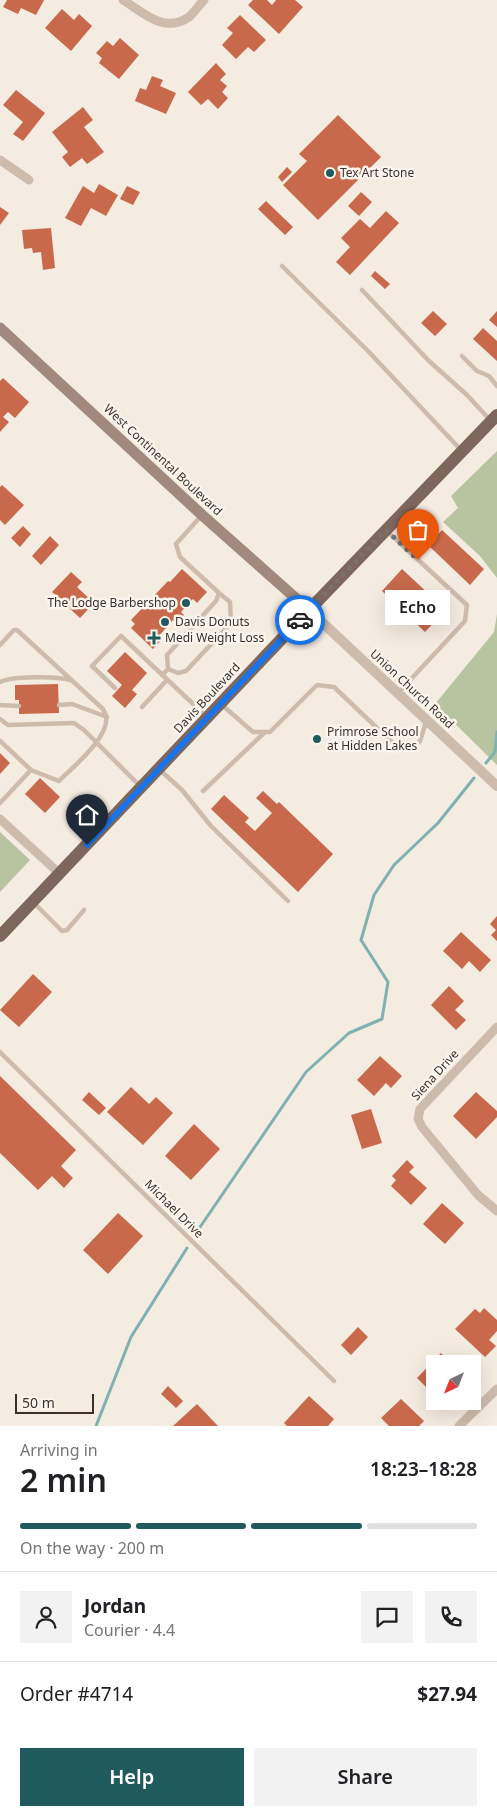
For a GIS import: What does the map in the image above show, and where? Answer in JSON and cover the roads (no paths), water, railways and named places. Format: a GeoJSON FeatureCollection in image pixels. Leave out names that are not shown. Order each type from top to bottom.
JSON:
{"type":"FeatureCollection","features":[{"type":"Feature","properties":{"kind":"main road","name":"West Continental Boulevard"},"geometry":{"type":"LineString","coordinates":[[2,332],[309,610]]}},
{"type":"Feature","properties":{"kind":"main road","name":"Davis Boulevard"},"geometry":{"type":"LineString","coordinates":[[0,936],[494,418]]}},
{"type":"Feature","properties":{"kind":"street"},"geometry":{"type":"LineString","coordinates":[[123,0],[160,24],[173,25],[190,17],[204,0]]}},
{"type":"Feature","properties":{"kind":"street"},"geometry":{"type":"LineString","coordinates":[[0,160],[29,180]]}},
{"type":"Feature","properties":{"kind":"street","name":"Union Church Road"},"geometry":{"type":"LineString","coordinates":[[309,610],[497,786]]}},
{"type":"Feature","properties":{"kind":"street"},"geometry":{"type":"LineString","coordinates":[[0,819],[60,874]]}},
{"type":"Feature","properties":{"kind":"street","name":"Siena Drive"},"geometry":{"type":"LineString","coordinates":[[497,1027],[420,1109],[418,1115],[422,1127],[463,1177],[478,1195],[497,1211]]}},
{"type":"Feature","properties":{"kind":"street"},"geometry":{"type":"LineString","coordinates":[[459,1426],[497,1389]]}},
{"type":"Feature","properties":{"kind":"lane"},"geometry":{"type":"LineString","coordinates":[[282,266],[368,351],[462,450]]}},
{"type":"Feature","properties":{"kind":"lane"},"geometry":{"type":"LineString","coordinates":[[362,290],[429,360],[494,418]]}},
{"type":"Feature","properties":{"kind":"lane"},"geometry":{"type":"LineString","coordinates":[[462,356],[477,371],[489,376],[497,386]]}},
{"type":"Feature","properties":{"kind":"lane"},"geometry":{"type":"LineString","coordinates":[[168,668],[178,672],[186,671],[231,623],[230,602],[180,556],[176,544],[202,514]]}},
{"type":"Feature","properties":{"kind":"lane"},"geometry":{"type":"LineString","coordinates":[[386,530],[467,605],[465,621],[398,693]]}},
{"type":"Feature","properties":{"kind":"lane"},"geometry":{"type":"LineString","coordinates":[[162,675],[168,668],[167,655],[216,601],[219,593]]}},
{"type":"Feature","properties":{"kind":"lane"},"geometry":{"type":"LineString","coordinates":[[0,645],[14,630],[17,630],[103,709],[107,717],[96,744],[59,781],[31,770],[0,740]]}},
{"type":"Feature","properties":{"kind":"lane"},"geometry":{"type":"LineString","coordinates":[[115,688],[92,666],[121,636],[208,718]]}},
{"type":"Feature","properties":{"kind":"lane"},"geometry":{"type":"LineString","coordinates":[[0,682],[17,678],[60,677],[71,680]]}},
{"type":"Feature","properties":{"kind":"lane"},"geometry":{"type":"LineString","coordinates":[[142,707],[167,680]]}},
{"type":"Feature","properties":{"kind":"lane"},"geometry":{"type":"LineString","coordinates":[[221,704],[253,732],[270,732],[317,685],[334,687],[395,745],[412,748],[420,741],[427,720]]}},
{"type":"Feature","properties":{"kind":"lane"},"geometry":{"type":"LineString","coordinates":[[59,705],[72,704],[107,717]]}},
{"type":"Feature","properties":{"kind":"lane"},"geometry":{"type":"LineString","coordinates":[[0,705],[19,706]]}},
{"type":"Feature","properties":{"kind":"lane"},"geometry":{"type":"LineString","coordinates":[[0,719],[8,725],[74,723],[84,730],[96,744],[142,787]]}},
{"type":"Feature","properties":{"kind":"lane"},"geometry":{"type":"LineString","coordinates":[[203,791],[265,732]]}},
{"type":"Feature","properties":{"kind":"lane"},"geometry":{"type":"LineString","coordinates":[[159,769],[182,790],[211,826],[288,901]]}},
{"type":"Feature","properties":{"kind":"lane"},"geometry":{"type":"LineString","coordinates":[[0,803],[31,770]]}},
{"type":"Feature","properties":{"kind":"lane"},"geometry":{"type":"LineString","coordinates":[[32,902],[62,931],[67,930],[84,910]]}},
{"type":"Feature","properties":{"kind":"lane","name":"Michael Drive"},"geometry":{"type":"LineString","coordinates":[[0,1052],[334,1381]]}},
{"type":"Feature","properties":{"kind":"waterway"},"geometry":{"type":"LineString","coordinates":[[486,763],[495,752],[497,732]]}},
{"type":"Feature","properties":{"kind":"waterway"},"geometry":{"type":"LineString","coordinates":[[196,1233],[306,1072],[349,1033],[382,1019],[388,982],[361,940],[374,895],[394,865],[438,823],[474,778]]}},
{"type":"Feature","properties":{"kind":"waterway"},"geometry":{"type":"LineString","coordinates":[[96,1426],[131,1337],[187,1248]]}},
{"type":"Feature","properties":{"kind":"place","name":"Tex Art Stone"},"geometry":{"type":"Point","coordinates":[330,173]}},
{"type":"Feature","properties":{"kind":"place","name":"Echo"},"geometry":{"type":"Point","coordinates":[418,560]}},
{"type":"Feature","properties":{"kind":"place","name":"The Lodge Barbershop"},"geometry":{"type":"Point","coordinates":[186,603]}},
{"type":"Feature","properties":{"kind":"place","name":"Davis Donuts"},"geometry":{"type":"Point","coordinates":[165,622]}},
{"type":"Feature","properties":{"kind":"place","name":"Medi Weight Loss"},"geometry":{"type":"Point","coordinates":[154,638]}},
{"type":"Feature","properties":{"kind":"place","name":"Primrose School at Hidden Lakes"},"geometry":{"type":"Point","coordinates":[317,739]}}]}
